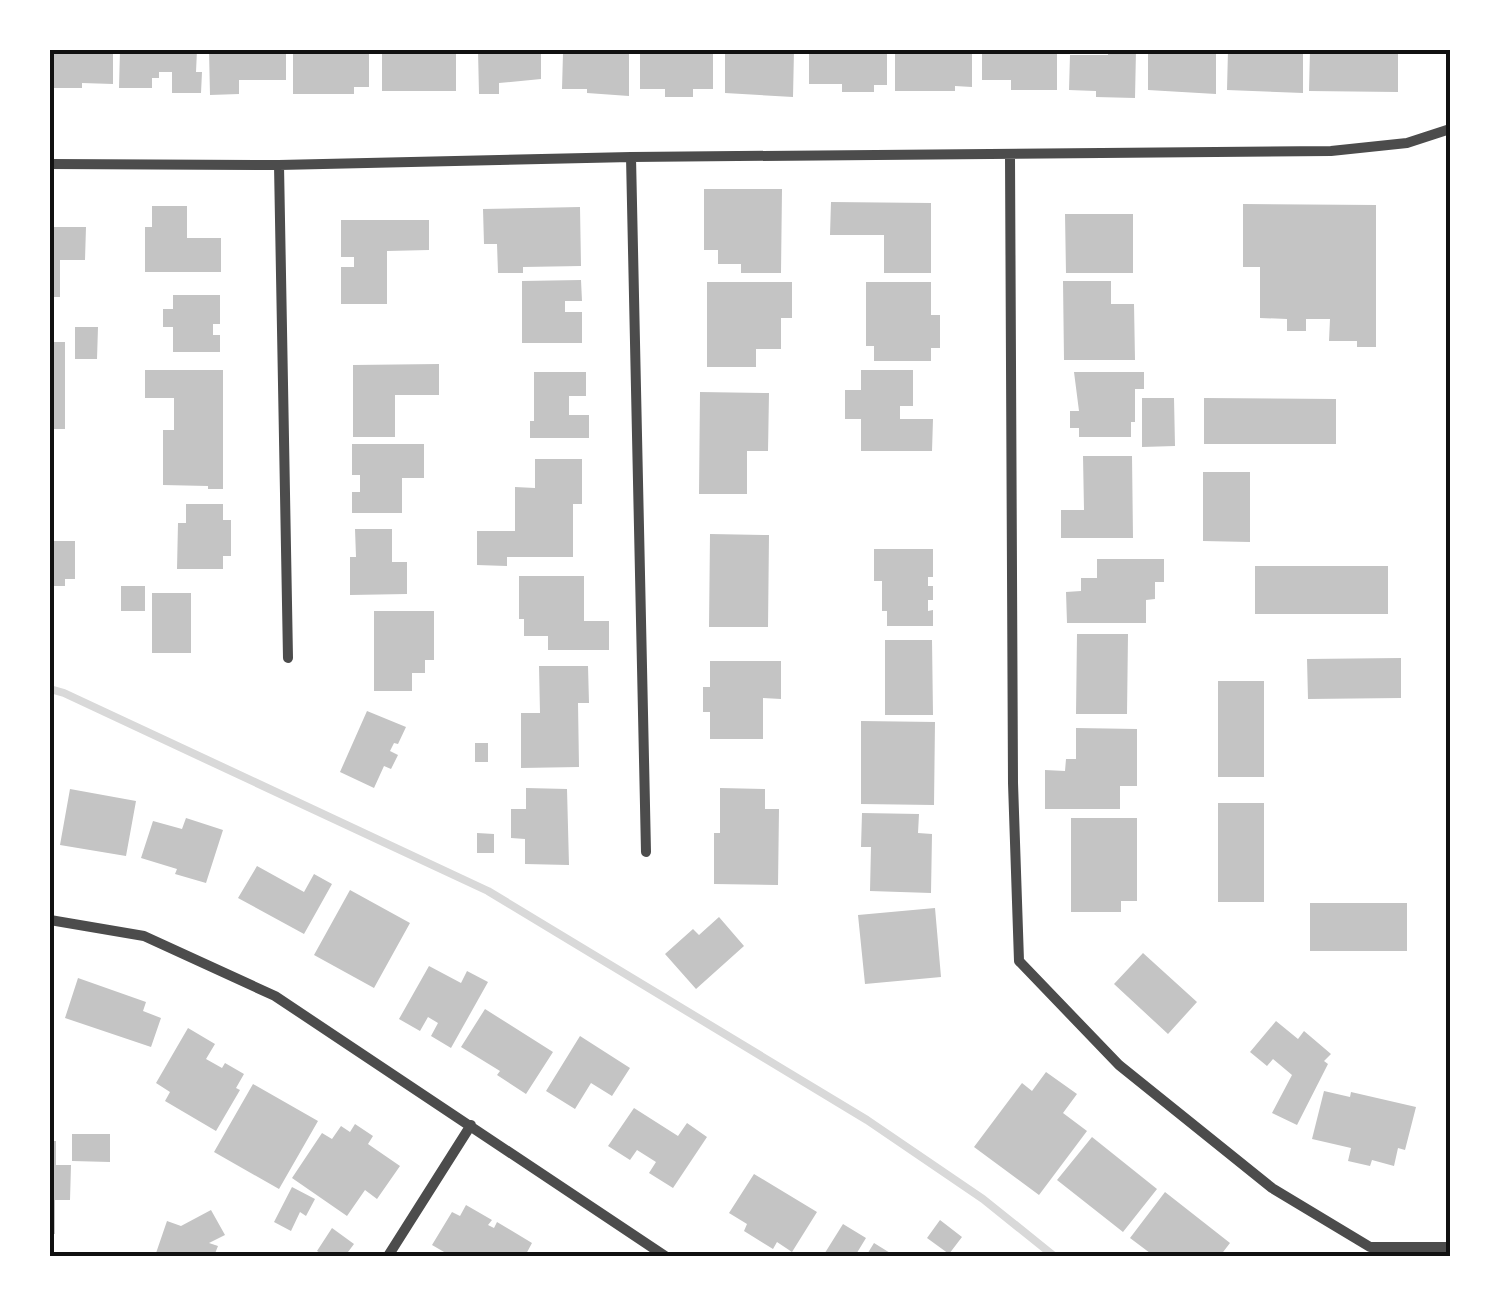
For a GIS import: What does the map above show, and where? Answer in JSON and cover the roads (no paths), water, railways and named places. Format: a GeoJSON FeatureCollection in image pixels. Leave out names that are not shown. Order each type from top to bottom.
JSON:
{"type":"FeatureCollection","features":[{"type":"Feature","properties":{"kind":"street"},"geometry":{"type":"LineString","coordinates":[[50,164],[279,165],[631,157],[1331,151],[1407,143],[1450,130]]}},
{"type":"Feature","properties":{"kind":"street"},"geometry":{"type":"LineString","coordinates":[[1010,156],[1013,783],[1020,962],[1119,1065],[1272,1188],[1370,1247],[1450,1247]]}},
{"type":"Feature","properties":{"kind":"street"},"geometry":{"type":"LineString","coordinates":[[631,157],[646,852]]}},
{"type":"Feature","properties":{"kind":"street"},"geometry":{"type":"LineString","coordinates":[[279,165],[288,658]]}},
{"type":"Feature","properties":{"kind":"street"},"geometry":{"type":"LineString","coordinates":[[50,920],[144,936],[275,996],[666,1256]]}},
{"type":"Feature","properties":{"kind":"street"},"geometry":{"type":"LineString","coordinates":[[388,1256],[471,1124]]}},
{"type":"Feature","properties":{"kind":"waterway"},"geometry":{"type":"LineString","coordinates":[[50,689],[488,891],[867,1120],[983,1199],[1054,1256]]}}]}
